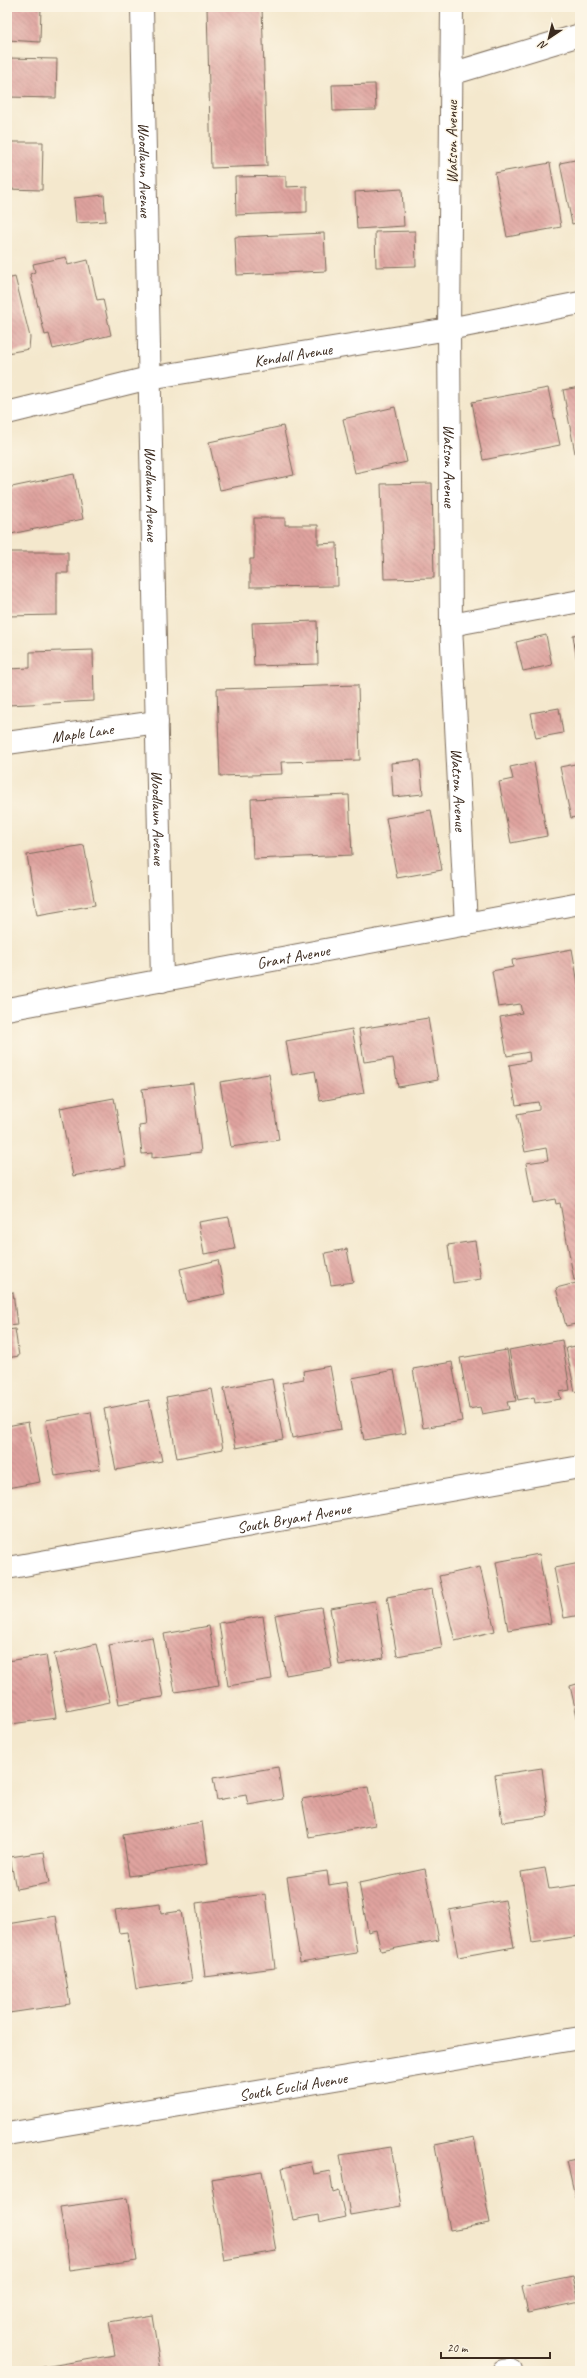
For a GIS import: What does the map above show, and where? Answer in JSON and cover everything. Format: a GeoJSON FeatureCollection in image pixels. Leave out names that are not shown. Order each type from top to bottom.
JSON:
{"type":"FeatureCollection","features":[{"type":"Feature","properties":{"kind":"street","name":"Woodlawn Avenue"},"geometry":{"type":"LineString","coordinates":[[142,7],[162,981]]}},
{"type":"Feature","properties":{"kind":"street","name":"Watson Avenue"},"geometry":{"type":"LineString","coordinates":[[452,7],[449,329],[451,625],[466,925]]}},
{"type":"Feature","properties":{"kind":"street"},"geometry":{"type":"LineString","coordinates":[[451,74],[580,35]]}},
{"type":"Feature","properties":{"kind":"street","name":"Kendall Avenue"},"geometry":{"type":"LineString","coordinates":[[7,413],[149,378],[449,329],[580,303]]}},
{"type":"Feature","properties":{"kind":"street"},"geometry":{"type":"LineString","coordinates":[[451,625],[580,601]]}},
{"type":"Feature","properties":{"kind":"street","name":"Maple Lane"},"geometry":{"type":"LineString","coordinates":[[7,743],[157,722]]}},
{"type":"Feature","properties":{"kind":"street","name":"Grant Avenue"},"geometry":{"type":"LineString","coordinates":[[7,1009],[580,903]]}},
{"type":"Feature","properties":{"kind":"street","name":"South Bryant Avenue"},"geometry":{"type":"LineString","coordinates":[[7,1568],[580,1467]]}},
{"type":"Feature","properties":{"kind":"street","name":"South Euclid Avenue"},"geometry":{"type":"LineString","coordinates":[[7,2134],[580,2038]]}},
{"type":"Feature","properties":{"kind":"building"},"geometry":{"type":"Polygon","coordinates":[[[7,7],[41,7],[40,42],[7,40],[7,7]]]}},
{"type":"Feature","properties":{"kind":"building"},"geometry":{"type":"Polygon","coordinates":[[[207,7],[262,7],[267,166],[211,168],[207,7]]]}},
{"type":"Feature","properties":{"kind":"building"},"geometry":{"type":"Polygon","coordinates":[[[7,58],[57,59],[56,98],[7,97],[7,58]]]}},
{"type":"Feature","properties":{"kind":"building"},"geometry":{"type":"Polygon","coordinates":[[[375,84],[376,110],[333,111],[332,85],[375,84]]]}},
{"type":"Feature","properties":{"kind":"building"},"geometry":{"type":"Polygon","coordinates":[[[7,142],[43,142],[42,190],[7,189],[7,142]]]}},
{"type":"Feature","properties":{"kind":"building"},"geometry":{"type":"Polygon","coordinates":[[[580,159],[580,233],[578,234],[576,223],[572,224],[560,163],[580,159]]]}},
{"type":"Feature","properties":{"kind":"building"},"geometry":{"type":"Polygon","coordinates":[[[550,163],[561,227],[507,237],[495,173],[550,163]]]}},
{"type":"Feature","properties":{"kind":"building"},"geometry":{"type":"Polygon","coordinates":[[[286,176],[286,187],[307,186],[307,212],[236,215],[235,177],[286,176]]]}},
{"type":"Feature","properties":{"kind":"building"},"geometry":{"type":"Polygon","coordinates":[[[402,189],[404,226],[357,229],[355,192],[402,189]]]}},
{"type":"Feature","properties":{"kind":"building"},"geometry":{"type":"Polygon","coordinates":[[[104,195],[106,221],[76,223],[74,198],[104,195]]]}},
{"type":"Feature","properties":{"kind":"building"},"geometry":{"type":"Polygon","coordinates":[[[415,231],[416,266],[376,267],[375,232],[415,231]]]}},
{"type":"Feature","properties":{"kind":"building"},"geometry":{"type":"Polygon","coordinates":[[[324,233],[326,271],[237,275],[235,237],[324,233]]]}},
{"type":"Feature","properties":{"kind":"building"},"geometry":{"type":"Polygon","coordinates":[[[66,257],[68,265],[88,260],[97,300],[103,299],[111,335],[53,349],[49,334],[45,335],[30,274],[35,272],[33,264],[66,257]]]}},
{"type":"Feature","properties":{"kind":"building"},"geometry":{"type":"Polygon","coordinates":[[[15,277],[30,337],[29,349],[7,353],[7,279],[15,277]]]}},
{"type":"Feature","properties":{"kind":"building"},"geometry":{"type":"Polygon","coordinates":[[[580,387],[580,452],[575,453],[563,390],[580,387]]]}},
{"type":"Feature","properties":{"kind":"building"},"geometry":{"type":"Polygon","coordinates":[[[548,388],[560,445],[483,460],[472,402],[548,388]]]}},
{"type":"Feature","properties":{"kind":"building"},"geometry":{"type":"Polygon","coordinates":[[[395,407],[407,462],[355,473],[343,419],[395,407]]]}},
{"type":"Feature","properties":{"kind":"building"},"geometry":{"type":"Polygon","coordinates":[[[283,426],[294,475],[220,490],[209,442],[283,426]]]}},
{"type":"Feature","properties":{"kind":"building"},"geometry":{"type":"Polygon","coordinates":[[[74,474],[83,519],[11,534],[7,513],[7,488],[74,474]]]}},
{"type":"Feature","properties":{"kind":"building"},"geometry":{"type":"Polygon","coordinates":[[[432,483],[434,578],[384,579],[381,484],[432,483]]]}},
{"type":"Feature","properties":{"kind":"building"},"geometry":{"type":"Polygon","coordinates":[[[254,518],[285,518],[285,525],[318,525],[318,544],[337,543],[338,586],[250,587],[250,559],[254,559],[254,518]]]}},
{"type":"Feature","properties":{"kind":"building"},"geometry":{"type":"Polygon","coordinates":[[[7,552],[68,552],[68,573],[57,573],[57,615],[7,616],[7,552]]]}},
{"type":"Feature","properties":{"kind":"building"},"geometry":{"type":"Polygon","coordinates":[[[317,621],[318,664],[254,666],[252,623],[317,621]]]}},
{"type":"Feature","properties":{"kind":"building"},"geometry":{"type":"Polygon","coordinates":[[[580,634],[580,662],[577,662],[573,635],[580,634]]]}},
{"type":"Feature","properties":{"kind":"building"},"geometry":{"type":"Polygon","coordinates":[[[546,635],[552,665],[523,671],[516,642],[546,635]]]}},
{"type":"Feature","properties":{"kind":"building"},"geometry":{"type":"Polygon","coordinates":[[[93,650],[94,701],[7,705],[7,669],[30,668],[30,652],[93,650]]]}},
{"type":"Feature","properties":{"kind":"building"},"geometry":{"type":"Polygon","coordinates":[[[358,685],[360,760],[281,762],[282,774],[220,776],[217,689],[358,685]]]}},
{"type":"Feature","properties":{"kind":"building"},"geometry":{"type":"Polygon","coordinates":[[[559,708],[563,733],[536,738],[531,713],[559,708]]]}},
{"type":"Feature","properties":{"kind":"building"},"geometry":{"type":"Polygon","coordinates":[[[420,760],[423,794],[393,797],[391,763],[420,760]]]}},
{"type":"Feature","properties":{"kind":"building"},"geometry":{"type":"Polygon","coordinates":[[[534,762],[547,836],[511,843],[499,782],[513,779],[510,767],[534,762]]]}},
{"type":"Feature","properties":{"kind":"building"},"geometry":{"type":"Polygon","coordinates":[[[580,763],[580,816],[571,818],[560,767],[580,763]]]}},
{"type":"Feature","properties":{"kind":"building"},"geometry":{"type":"Polygon","coordinates":[[[349,795],[352,855],[253,859],[251,799],[349,795]]]}},
{"type":"Feature","properties":{"kind":"building"},"geometry":{"type":"Polygon","coordinates":[[[431,810],[442,870],[397,878],[386,818],[431,810]]]}},
{"type":"Feature","properties":{"kind":"building"},"geometry":{"type":"Polygon","coordinates":[[[84,845],[95,905],[37,915],[27,855],[84,845]]]}},
{"type":"Feature","properties":{"kind":"building"},"geometry":{"type":"Polygon","coordinates":[[[572,949],[580,995],[580,1279],[574,1280],[560,1203],[556,1204],[555,1199],[533,1203],[526,1163],[548,1160],[546,1148],[525,1152],[517,1114],[539,1110],[539,1106],[538,1102],[516,1105],[509,1065],[530,1061],[529,1052],[507,1056],[500,1017],[522,1013],[520,1004],[498,1007],[492,971],[513,967],[512,960],[572,949]]]}},
{"type":"Feature","properties":{"kind":"building"},"geometry":{"type":"Polygon","coordinates":[[[428,1018],[438,1080],[398,1087],[393,1058],[364,1062],[359,1029],[428,1018]]]}},
{"type":"Feature","properties":{"kind":"building"},"geometry":{"type":"Polygon","coordinates":[[[352,1029],[364,1093],[320,1101],[315,1071],[292,1075],[286,1041],[352,1029]]]}},
{"type":"Feature","properties":{"kind":"building"},"geometry":{"type":"Polygon","coordinates":[[[269,1074],[279,1140],[231,1147],[220,1082],[269,1074]]]}},
{"type":"Feature","properties":{"kind":"building"},"geometry":{"type":"Polygon","coordinates":[[[193,1083],[201,1152],[152,1158],[152,1153],[142,1154],[139,1126],[146,1125],[142,1089],[193,1083]]]}},
{"type":"Feature","properties":{"kind":"building"},"geometry":{"type":"Polygon","coordinates":[[[114,1098],[126,1166],[73,1176],[60,1108],[114,1098]]]}},
{"type":"Feature","properties":{"kind":"building"},"geometry":{"type":"Polygon","coordinates":[[[229,1217],[235,1249],[204,1254],[198,1222],[229,1217]]]}},
{"type":"Feature","properties":{"kind":"building"},"geometry":{"type":"Polygon","coordinates":[[[475,1241],[481,1279],[453,1283],[448,1245],[475,1241]]]}},
{"type":"Feature","properties":{"kind":"building"},"geometry":{"type":"Polygon","coordinates":[[[347,1249],[353,1282],[331,1285],[325,1253],[347,1249]]]}},
{"type":"Feature","properties":{"kind":"building"},"geometry":{"type":"Polygon","coordinates":[[[218,1260],[225,1294],[187,1302],[180,1269],[218,1260]]]}},
{"type":"Feature","properties":{"kind":"building"},"geometry":{"type":"Polygon","coordinates":[[[580,1282],[580,1323],[566,1326],[556,1288],[580,1282]]]}},
{"type":"Feature","properties":{"kind":"building"},"geometry":{"type":"Polygon","coordinates":[[[13,1292],[17,1325],[7,1326],[7,1293],[13,1292]]]}},
{"type":"Feature","properties":{"kind":"building"},"geometry":{"type":"Polygon","coordinates":[[[15,1329],[19,1356],[7,1358],[7,1330],[15,1329]]]}},
{"type":"Feature","properties":{"kind":"building"},"geometry":{"type":"Polygon","coordinates":[[[562,1340],[570,1390],[559,1392],[561,1399],[535,1403],[534,1397],[518,1400],[509,1350],[562,1340]]]}},
{"type":"Feature","properties":{"kind":"building"},"geometry":{"type":"Polygon","coordinates":[[[580,1345],[580,1391],[575,1392],[566,1348],[580,1345]]]}},
{"type":"Feature","properties":{"kind":"building"},"geometry":{"type":"Polygon","coordinates":[[[507,1350],[516,1401],[507,1402],[509,1409],[482,1414],[480,1407],[469,1409],[460,1358],[507,1350]]]}},
{"type":"Feature","properties":{"kind":"building"},"geometry":{"type":"Polygon","coordinates":[[[452,1362],[462,1421],[423,1428],[413,1369],[452,1362]]]}},
{"type":"Feature","properties":{"kind":"building"},"geometry":{"type":"Polygon","coordinates":[[[330,1366],[341,1429],[292,1438],[282,1383],[304,1379],[303,1371],[330,1366]]]}},
{"type":"Feature","properties":{"kind":"building"},"geometry":{"type":"Polygon","coordinates":[[[394,1370],[406,1433],[364,1440],[352,1378],[394,1370]]]}},
{"type":"Feature","properties":{"kind":"building"},"geometry":{"type":"Polygon","coordinates":[[[272,1379],[283,1439],[236,1448],[224,1388],[272,1379]]]}},
{"type":"Feature","properties":{"kind":"building"},"geometry":{"type":"Polygon","coordinates":[[[212,1389],[223,1449],[177,1458],[166,1397],[212,1389]]]}},
{"type":"Feature","properties":{"kind":"building"},"geometry":{"type":"Polygon","coordinates":[[[149,1400],[162,1461],[116,1470],[104,1409],[149,1400]]]}},
{"type":"Feature","properties":{"kind":"building"},"geometry":{"type":"Polygon","coordinates":[[[91,1412],[100,1469],[55,1476],[46,1420],[91,1412]]]}},
{"type":"Feature","properties":{"kind":"building"},"geometry":{"type":"Polygon","coordinates":[[[28,1422],[40,1482],[7,1488],[7,1426],[28,1422]]]}},
{"type":"Feature","properties":{"kind":"building"},"geometry":{"type":"Polygon","coordinates":[[[539,1554],[551,1623],[508,1630],[496,1562],[539,1554]]]}},
{"type":"Feature","properties":{"kind":"building"},"geometry":{"type":"Polygon","coordinates":[[[580,1563],[580,1615],[564,1618],[554,1568],[580,1563]]]}},
{"type":"Feature","properties":{"kind":"building"},"geometry":{"type":"Polygon","coordinates":[[[480,1567],[495,1631],[455,1641],[439,1576],[480,1567]]]}},
{"type":"Feature","properties":{"kind":"building"},"geometry":{"type":"Polygon","coordinates":[[[432,1589],[442,1648],[397,1656],[387,1597],[432,1589]]]}},
{"type":"Feature","properties":{"kind":"building"},"geometry":{"type":"Polygon","coordinates":[[[375,1601],[384,1658],[339,1665],[330,1608],[375,1601]]]}},
{"type":"Feature","properties":{"kind":"building"},"geometry":{"type":"Polygon","coordinates":[[[321,1607],[332,1667],[286,1675],[275,1615],[321,1607]]]}},
{"type":"Feature","properties":{"kind":"building"},"geometry":{"type":"Polygon","coordinates":[[[263,1616],[272,1679],[228,1686],[219,1623],[263,1616]]]}},
{"type":"Feature","properties":{"kind":"building"},"geometry":{"type":"Polygon","coordinates":[[[209,1626],[219,1685],[175,1692],[164,1634],[209,1626]]]}},
{"type":"Feature","properties":{"kind":"building"},"geometry":{"type":"Polygon","coordinates":[[[152,1637],[163,1697],[119,1704],[109,1645],[152,1637]]]}},
{"type":"Feature","properties":{"kind":"building"},"geometry":{"type":"Polygon","coordinates":[[[96,1644],[110,1702],[67,1711],[54,1654],[96,1644]]]}},
{"type":"Feature","properties":{"kind":"building"},"geometry":{"type":"Polygon","coordinates":[[[46,1655],[56,1718],[11,1724],[7,1698],[7,1661],[46,1655]]]}},
{"type":"Feature","properties":{"kind":"building"},"geometry":{"type":"Polygon","coordinates":[[[580,1683],[580,1725],[579,1725],[570,1686],[580,1683]]]}},
{"type":"Feature","properties":{"kind":"building"},"geometry":{"type":"Polygon","coordinates":[[[278,1767],[283,1799],[248,1805],[246,1795],[217,1800],[213,1778],[278,1767]]]}},
{"type":"Feature","properties":{"kind":"building"},"geometry":{"type":"Polygon","coordinates":[[[542,1768],[548,1816],[502,1822],[495,1775],[542,1768]]]}},
{"type":"Feature","properties":{"kind":"building"},"geometry":{"type":"Polygon","coordinates":[[[368,1787],[375,1825],[309,1837],[302,1799],[368,1787]]]}},
{"type":"Feature","properties":{"kind":"building"},"geometry":{"type":"Polygon","coordinates":[[[202,1822],[208,1864],[129,1876],[123,1835],[202,1822]]]}},
{"type":"Feature","properties":{"kind":"building"},"geometry":{"type":"Polygon","coordinates":[[[44,1852],[49,1883],[16,1889],[10,1857],[44,1852]]]}},
{"type":"Feature","properties":{"kind":"building"},"geometry":{"type":"Polygon","coordinates":[[[545,1868],[549,1889],[578,1885],[580,1936],[532,1943],[521,1872],[545,1868]]]}},
{"type":"Feature","properties":{"kind":"building"},"geometry":{"type":"Polygon","coordinates":[[[425,1869],[439,1940],[381,1951],[376,1930],[368,1932],[359,1883],[425,1869]]]}},
{"type":"Feature","properties":{"kind":"building"},"geometry":{"type":"Polygon","coordinates":[[[327,1871],[329,1885],[346,1882],[357,1953],[300,1962],[287,1877],[327,1871]]]}},
{"type":"Feature","properties":{"kind":"building"},"geometry":{"type":"Polygon","coordinates":[[[266,1894],[275,1968],[205,1977],[196,1903],[266,1894]]]}},
{"type":"Feature","properties":{"kind":"building"},"geometry":{"type":"Polygon","coordinates":[[[505,1900],[514,1947],[458,1957],[449,1910],[505,1900]]]}},
{"type":"Feature","properties":{"kind":"building"},"geometry":{"type":"Polygon","coordinates":[[[160,1904],[161,1914],[181,1911],[192,1981],[136,1989],[127,1932],[119,1933],[115,1910],[160,1904]]]}},
{"type":"Feature","properties":{"kind":"building"},"geometry":{"type":"Polygon","coordinates":[[[56,1916],[70,2004],[9,2013],[7,1924],[56,1916]]]}},
{"type":"Feature","properties":{"kind":"building"},"geometry":{"type":"Polygon","coordinates":[[[474,2137],[490,2223],[450,2230],[435,2145],[474,2137]]]}},
{"type":"Feature","properties":{"kind":"building"},"geometry":{"type":"Polygon","coordinates":[[[391,2147],[401,2206],[350,2215],[340,2155],[391,2147]]]}},
{"type":"Feature","properties":{"kind":"building"},"geometry":{"type":"Polygon","coordinates":[[[580,2158],[580,2214],[579,2214],[567,2161],[580,2158]]]}},
{"type":"Feature","properties":{"kind":"building"},"geometry":{"type":"Polygon","coordinates":[[[311,2162],[314,2174],[330,2171],[333,2193],[339,2191],[345,2217],[319,2223],[318,2215],[293,2220],[282,2168],[311,2162]]]}},
{"type":"Feature","properties":{"kind":"building"},"geometry":{"type":"Polygon","coordinates":[[[262,2171],[276,2251],[224,2260],[211,2179],[262,2171]]]}},
{"type":"Feature","properties":{"kind":"building"},"geometry":{"type":"Polygon","coordinates":[[[127,2198],[137,2261],[70,2270],[60,2207],[127,2198]]]}},
{"type":"Feature","properties":{"kind":"building"},"geometry":{"type":"Polygon","coordinates":[[[573,2276],[579,2302],[528,2313],[522,2286],[573,2276]]]}},
{"type":"Feature","properties":{"kind":"building"},"geometry":{"type":"Polygon","coordinates":[[[152,2315],[161,2371],[38,2371],[38,2368],[115,2355],[109,2322],[152,2315]]]}}]}
